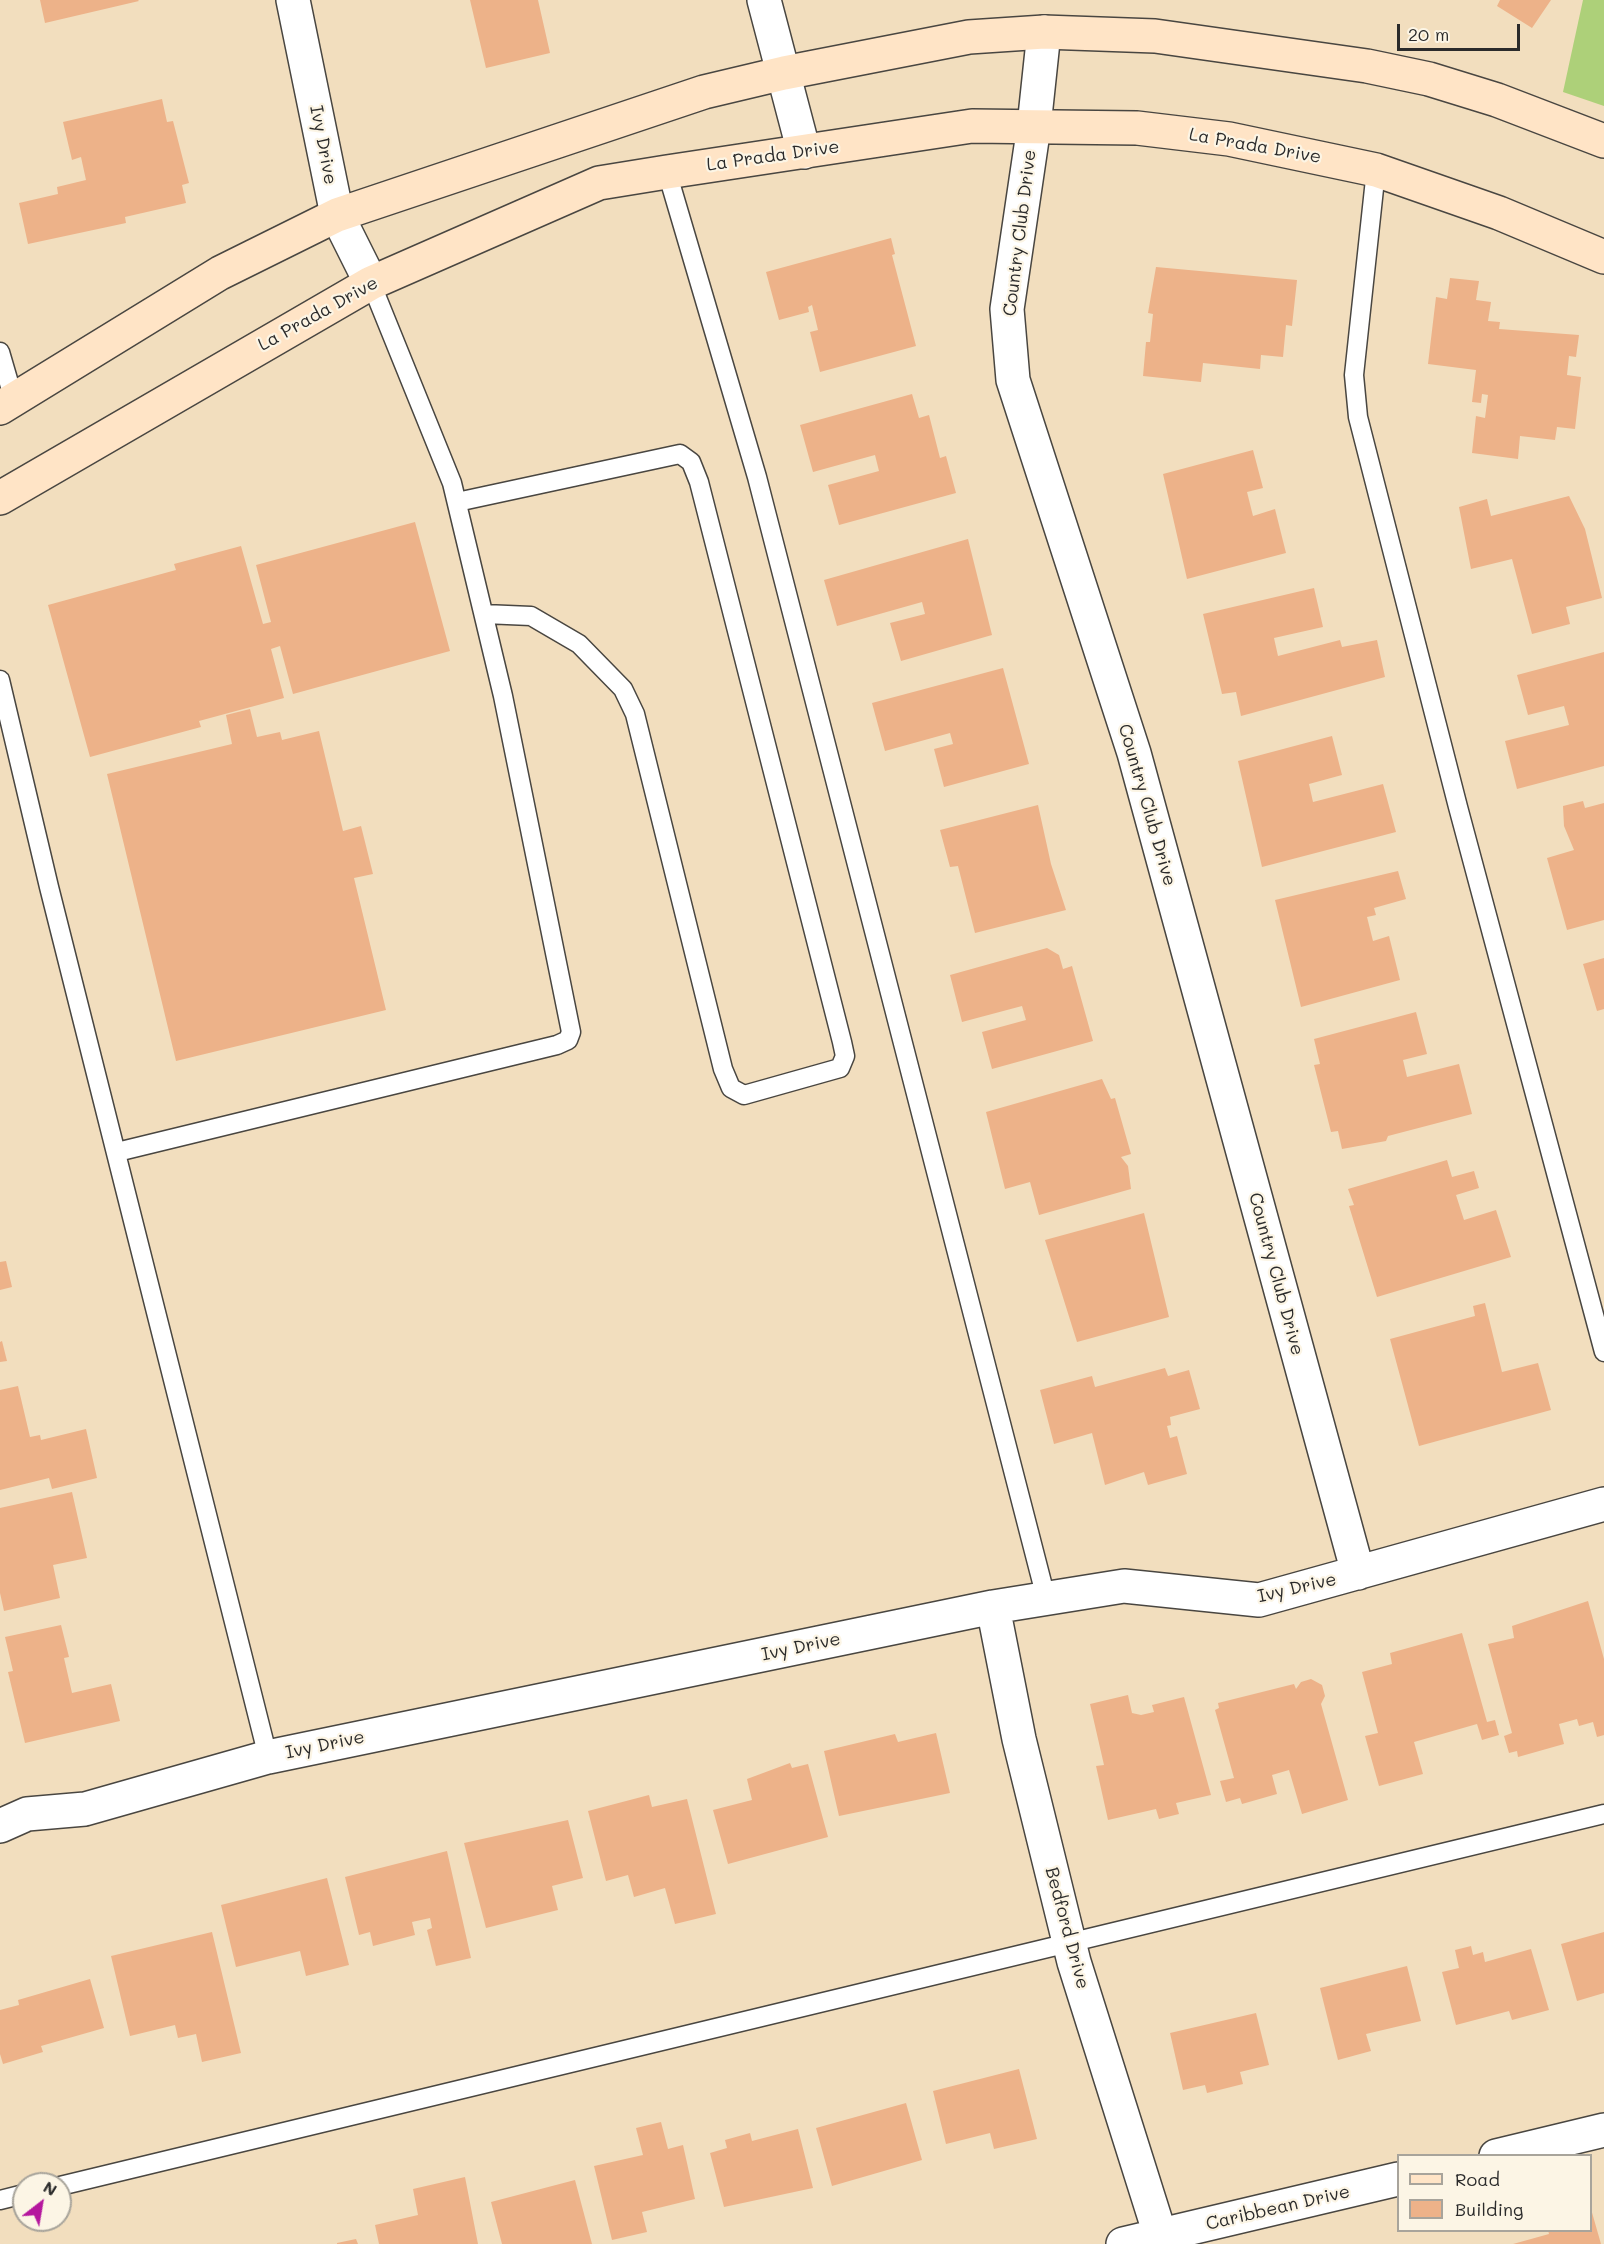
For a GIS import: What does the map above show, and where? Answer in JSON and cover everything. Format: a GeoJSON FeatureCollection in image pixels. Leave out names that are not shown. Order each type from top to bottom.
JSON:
{"type":"FeatureCollection","features":[{"type":"Feature","properties":{"kind":"main road"},"geometry":{"type":"LineString","coordinates":[[7,404],[220,273],[336,215],[704,92],[784,73],[969,37],[1044,32],[1155,36],[1367,66],[1429,79],[1497,100],[1604,141]]}},
{"type":"Feature","properties":{"kind":"main road","name":"La Prada Drive"},"geometry":{"type":"LineString","coordinates":[[0,498],[371,283],[599,183],[972,126],[1137,128],[1229,139],[1376,170],[1499,213],[1604,257]]}},
{"type":"Feature","properties":{"kind":"street","name":"Ivy Drive"},"geometry":{"type":"LineString","coordinates":[[293,0],[336,215],[371,283]]}},
{"type":"Feature","properties":{"kind":"street"},"geometry":{"type":"LineString","coordinates":[[764,0],[804,152]]}},
{"type":"Feature","properties":{"kind":"street","name":"Country Club Drive"},"geometry":{"type":"LineString","coordinates":[[1044,32],[1034,126],[1007,309],[1013,380],[1134,753],[1358,1573]]}},
{"type":"Feature","properties":{"kind":"street","name":"Ivy Drive"},"geometry":{"type":"LineString","coordinates":[[0,1826],[27,1814],[85,1809],[268,1757],[993,1607],[1124,1586],[1259,1600],[1604,1504]]}},
{"type":"Feature","properties":{"kind":"street","name":"Bedford Drive"},"geometry":{"type":"LineString","coordinates":[[993,1607],[1019,1739],[1069,1944],[1163,2240]]}},
{"type":"Feature","properties":{"kind":"street"},"geometry":{"type":"LineString","coordinates":[[1504,2154],[1604,2130]]}},
{"type":"Feature","properties":{"kind":"street","name":"Caribbean Drive"},"geometry":{"type":"LineString","coordinates":[[1123,2244],[1163,2240],[1397,2179]]}},
{"type":"Feature","properties":{"kind":"lane"},"geometry":{"type":"LineString","coordinates":[[1376,170],[1354,375],[1358,417],[1464,830],[1604,1352]]}},
{"type":"Feature","properties":{"kind":"lane"},"geometry":{"type":"LineString","coordinates":[[667,172],[757,477],[1046,1598]]}},
{"type":"Feature","properties":{"kind":"lane"},"geometry":{"type":"LineString","coordinates":[[117,1152],[568,1040],[571,1032],[503,696],[452,483],[371,283]]}},
{"type":"Feature","properties":{"kind":"lane"},"geometry":{"type":"LineString","coordinates":[[0,352],[7,404]]}},
{"type":"Feature","properties":{"kind":"lane"},"geometry":{"type":"LineString","coordinates":[[457,502],[680,454],[691,462],[702,494],[842,1042],[845,1056],[840,1068],[744,1095],[731,1088],[723,1069],[635,714],[623,689],[579,644],[531,616],[484,615]]}},
{"type":"Feature","properties":{"kind":"lane"},"geometry":{"type":"LineString","coordinates":[[0,680],[49,887],[268,1757]]}},
{"type":"Feature","properties":{"kind":"lane"},"geometry":{"type":"LineString","coordinates":[[72,2183],[1604,1815]]}},
{"type":"Feature","properties":{"kind":"green space"},"geometry":{"type":"Polygon","coordinates":[[[1583,0],[1604,0],[1604,106],[1563,92],[1583,0]]]}},
{"type":"Feature","properties":{"kind":"building"},"geometry":{"type":"Polygon","coordinates":[[[40,0],[138,0],[139,1],[45,23],[40,0]]]}},
{"type":"Feature","properties":{"kind":"building"},"geometry":{"type":"Polygon","coordinates":[[[470,0],[538,0],[550,53],[486,68],[470,0]]]}},
{"type":"Feature","properties":{"kind":"building"},"geometry":{"type":"Polygon","coordinates":[[[1500,0],[1551,0],[1532,28],[1497,6],[1500,0]]]}},
{"type":"Feature","properties":{"kind":"building"},"geometry":{"type":"Polygon","coordinates":[[[162,99],[167,122],[173,121],[189,183],[182,185],[186,203],[125,217],[126,223],[28,244],[19,203],[58,194],[57,187],[86,180],[81,157],[72,160],[63,122],[162,99]]]}},
{"type":"Feature","properties":{"kind":"building"},"geometry":{"type":"Polygon","coordinates":[[[891,238],[895,254],[892,255],[916,346],[820,372],[810,332],[818,330],[812,305],[808,307],[809,312],[779,320],[766,272],[891,238]]]}},
{"type":"Feature","properties":{"kind":"building"},"geometry":{"type":"Polygon","coordinates":[[[1156,267],[1297,280],[1292,326],[1286,325],[1283,357],[1261,355],[1260,369],[1203,363],[1201,382],[1143,376],[1146,342],[1150,342],[1153,314],[1148,313],[1156,267]]]}},
{"type":"Feature","properties":{"kind":"building"},"geometry":{"type":"Polygon","coordinates":[[[1450,278],[1479,281],[1476,300],[1491,302],[1488,321],[1500,322],[1499,329],[1579,335],[1576,357],[1569,356],[1567,375],[1581,377],[1575,429],[1557,427],[1555,440],[1520,436],[1518,459],[1472,453],[1476,416],[1485,418],[1488,395],[1482,394],[1481,403],[1472,402],[1476,370],[1428,364],[1436,297],[1447,299],[1450,278]]]}},
{"type":"Feature","properties":{"kind":"building"},"geometry":{"type":"Polygon","coordinates":[[[912,394],[919,418],[929,415],[940,458],[946,456],[956,493],[839,525],[828,485],[879,471],[875,455],[813,472],[800,425],[912,394]]]}},
{"type":"Feature","properties":{"kind":"building"},"geometry":{"type":"Polygon","coordinates":[[[1253,450],[1263,488],[1247,492],[1253,516],[1275,509],[1286,553],[1187,579],[1163,474],[1253,450]]]}},
{"type":"Feature","properties":{"kind":"building"},"geometry":{"type":"Polygon","coordinates":[[[1569,496],[1585,529],[1602,598],[1566,607],[1570,624],[1532,634],[1512,559],[1471,569],[1459,507],[1487,499],[1491,516],[1569,496]]]}},
{"type":"Feature","properties":{"kind":"building"},"geometry":{"type":"Polygon","coordinates":[[[415,522],[450,651],[293,694],[280,646],[271,649],[284,698],[199,721],[201,727],[90,757],[48,605],[176,570],[174,564],[241,546],[263,624],[271,622],[256,565],[415,522]]]}},
{"type":"Feature","properties":{"kind":"building"},"geometry":{"type":"Polygon","coordinates":[[[968,539],[992,635],[901,661],[890,623],[925,614],[922,602],[837,626],[824,580],[968,539]]]}},
{"type":"Feature","properties":{"kind":"building"},"geometry":{"type":"Polygon","coordinates":[[[1314,588],[1323,627],[1274,638],[1278,656],[1340,640],[1342,647],[1377,640],[1385,677],[1241,716],[1236,692],[1222,694],[1203,614],[1314,588]]]}},
{"type":"Feature","properties":{"kind":"building"},"geometry":{"type":"Polygon","coordinates":[[[1604,652],[1604,766],[1517,789],[1505,741],[1569,725],[1564,706],[1528,715],[1517,675],[1604,652]]]}},
{"type":"Feature","properties":{"kind":"building"},"geometry":{"type":"Polygon","coordinates":[[[1003,668],[1029,764],[944,787],[934,749],[953,744],[950,733],[885,751],[872,703],[1003,668]]]}},
{"type":"Feature","properties":{"kind":"building"},"geometry":{"type":"Polygon","coordinates":[[[250,709],[257,737],[280,732],[282,740],[319,731],[343,831],[361,826],[373,874],[354,878],[386,1010],[176,1061],[107,774],[232,744],[226,715],[250,709]]]}},
{"type":"Feature","properties":{"kind":"building"},"geometry":{"type":"Polygon","coordinates":[[[1332,736],[1342,775],[1309,784],[1313,802],[1383,784],[1396,832],[1262,867],[1238,761],[1332,736]]]}},
{"type":"Feature","properties":{"kind":"building"},"geometry":{"type":"Polygon","coordinates":[[[1583,801],[1585,808],[1604,803],[1604,920],[1567,930],[1547,858],[1574,850],[1564,826],[1563,806],[1583,801]]]}},
{"type":"Feature","properties":{"kind":"building"},"geometry":{"type":"Polygon","coordinates":[[[1038,805],[1051,864],[1066,910],[975,933],[958,866],[950,867],[940,830],[1038,805]]]}},
{"type":"Feature","properties":{"kind":"building"},"geometry":{"type":"Polygon","coordinates":[[[1398,871],[1406,899],[1374,908],[1376,915],[1367,917],[1373,941],[1389,936],[1400,980],[1301,1007],[1275,900],[1398,871]]]}},
{"type":"Feature","properties":{"kind":"building"},"geometry":{"type":"Polygon","coordinates":[[[1047,948],[1059,955],[1063,969],[1072,966],[1093,1041],[992,1069],[982,1032],[1026,1020],[1022,1006],[962,1022],[950,975],[1047,948]]]}},
{"type":"Feature","properties":{"kind":"building"},"geometry":{"type":"Polygon","coordinates":[[[1604,958],[1604,1009],[1597,1011],[1583,964],[1604,958]]]}},
{"type":"Feature","properties":{"kind":"building"},"geometry":{"type":"Polygon","coordinates":[[[1416,1012],[1427,1054],[1403,1060],[1407,1077],[1459,1064],[1472,1114],[1388,1136],[1386,1141],[1342,1149],[1338,1131],[1331,1132],[1314,1065],[1320,1064],[1314,1039],[1416,1012]]]}},
{"type":"Feature","properties":{"kind":"building"},"geometry":{"type":"Polygon","coordinates":[[[1102,1079],[1111,1099],[1115,1098],[1131,1154],[1121,1157],[1128,1166],[1131,1189],[1039,1215],[1030,1182],[1005,1189],[986,1112],[1102,1079]]]}},
{"type":"Feature","properties":{"kind":"building"},"geometry":{"type":"Polygon","coordinates":[[[1447,1160],[1452,1177],[1474,1171],[1479,1188],[1456,1195],[1464,1220],[1496,1210],[1511,1257],[1377,1297],[1349,1206],[1354,1205],[1348,1189],[1447,1160]]]}},
{"type":"Feature","properties":{"kind":"building"},"geometry":{"type":"Polygon","coordinates":[[[1144,1213],[1169,1317],[1077,1342],[1045,1240],[1144,1213]]]}},
{"type":"Feature","properties":{"kind":"building"},"geometry":{"type":"Polygon","coordinates":[[[6,1261],[12,1287],[0,1290],[0,1262],[6,1261]]]}},
{"type":"Feature","properties":{"kind":"building"},"geometry":{"type":"Polygon","coordinates":[[[1485,1303],[1502,1372],[1538,1363],[1551,1410],[1419,1446],[1390,1339],[1475,1316],[1473,1306],[1485,1303]]]}},
{"type":"Feature","properties":{"kind":"building"},"geometry":{"type":"Polygon","coordinates":[[[2,1341],[7,1361],[0,1362],[0,1342],[2,1341]]]}},
{"type":"Feature","properties":{"kind":"building"},"geometry":{"type":"Polygon","coordinates":[[[1165,1368],[1168,1376],[1189,1370],[1200,1409],[1170,1417],[1171,1425],[1167,1426],[1170,1438],[1177,1436],[1187,1474],[1148,1485],[1144,1472],[1105,1485],[1092,1433],[1054,1444],[1040,1390],[1092,1376],[1095,1387],[1165,1368]]]}},
{"type":"Feature","properties":{"kind":"building"},"geometry":{"type":"Polygon","coordinates":[[[18,1386],[30,1437],[40,1435],[41,1440],[86,1429],[97,1478],[52,1489],[49,1478],[0,1490],[0,1390],[18,1386]]]}},
{"type":"Feature","properties":{"kind":"building"},"geometry":{"type":"Polygon","coordinates":[[[72,1492],[87,1558],[53,1565],[60,1598],[4,1611],[0,1593],[0,1508],[72,1492]]]}},
{"type":"Feature","properties":{"kind":"building"},"geometry":{"type":"Polygon","coordinates":[[[1588,1601],[1604,1659],[1604,1735],[1597,1737],[1593,1722],[1579,1726],[1577,1719],[1559,1724],[1564,1744],[1518,1757],[1517,1751],[1509,1753],[1504,1736],[1512,1733],[1488,1644],[1514,1638],[1512,1626],[1588,1601]]]}},
{"type":"Feature","properties":{"kind":"building"},"geometry":{"type":"Polygon","coordinates":[[[61,1625],[69,1657],[64,1658],[72,1693],[111,1684],[120,1721],[25,1743],[8,1672],[13,1671],[5,1637],[61,1625]]]}},
{"type":"Feature","properties":{"kind":"building"},"geometry":{"type":"Polygon","coordinates":[[[1462,1633],[1487,1722],[1495,1720],[1499,1735],[1482,1740],[1477,1724],[1414,1742],[1423,1774],[1379,1786],[1365,1736],[1378,1733],[1362,1672],[1392,1664],[1390,1653],[1462,1633]]]}},
{"type":"Feature","properties":{"kind":"building"},"geometry":{"type":"Polygon","coordinates":[[[1311,1679],[1322,1685],[1325,1696],[1321,1704],[1348,1800],[1302,1814],[1289,1770],[1272,1775],[1277,1794],[1242,1804],[1240,1798],[1226,1802],[1220,1781],[1234,1778],[1215,1710],[1219,1708],[1218,1703],[1294,1684],[1296,1689],[1301,1682],[1311,1679]]]}},
{"type":"Feature","properties":{"kind":"building"},"geometry":{"type":"Polygon","coordinates":[[[1128,1695],[1132,1713],[1141,1715],[1154,1712],[1152,1705],[1184,1697],[1211,1795],[1176,1803],[1179,1814],[1159,1819],[1156,1809],[1108,1820],[1096,1766],[1104,1765],[1090,1704],[1128,1695]]]}},
{"type":"Feature","properties":{"kind":"building"},"geometry":{"type":"Polygon","coordinates":[[[936,1733],[950,1793],[839,1816],[824,1751],[895,1734],[898,1742],[936,1733]]]}},
{"type":"Feature","properties":{"kind":"building"},"geometry":{"type":"Polygon","coordinates":[[[790,1763],[792,1768],[808,1764],[828,1837],[728,1864],[713,1810],[752,1800],[747,1779],[790,1763]]]}},
{"type":"Feature","properties":{"kind":"building"},"geometry":{"type":"Polygon","coordinates":[[[649,1795],[652,1807],[687,1799],[716,1914],[675,1924],[665,1888],[634,1897],[628,1875],[606,1881],[588,1811],[649,1795]]]}},
{"type":"Feature","properties":{"kind":"building"},"geometry":{"type":"Polygon","coordinates":[[[568,1820],[583,1878],[552,1886],[558,1910],[486,1928],[464,1843],[568,1820]]]}},
{"type":"Feature","properties":{"kind":"building"},"geometry":{"type":"Polygon","coordinates":[[[447,1851],[471,1958],[436,1966],[427,1930],[432,1928],[430,1918],[412,1922],[415,1935],[373,1946],[370,1932],[359,1935],[345,1877],[447,1851]]]}},
{"type":"Feature","properties":{"kind":"building"},"geometry":{"type":"Polygon","coordinates":[[[327,1878],[349,1965],[306,1976],[300,1951],[236,1967],[221,1905],[327,1878]]]}},
{"type":"Feature","properties":{"kind":"building"},"geometry":{"type":"Polygon","coordinates":[[[212,1932],[241,2053],[202,2062],[196,2034],[178,2038],[175,2025],[130,2036],[111,1956],[212,1932]]]}},
{"type":"Feature","properties":{"kind":"building"},"geometry":{"type":"Polygon","coordinates":[[[1604,1932],[1604,1993],[1577,2001],[1561,1944],[1604,1932]]]}},
{"type":"Feature","properties":{"kind":"building"},"geometry":{"type":"Polygon","coordinates":[[[1471,1946],[1473,1955],[1483,1952],[1485,1962],[1531,1949],[1549,2010],[1512,2020],[1509,2011],[1456,2025],[1442,1972],[1459,1968],[1455,1950],[1471,1946]]]}},
{"type":"Feature","properties":{"kind":"building"},"geometry":{"type":"Polygon","coordinates":[[[1407,1966],[1421,2021],[1366,2034],[1371,2051],[1338,2060],[1320,1988],[1407,1966]]]}},
{"type":"Feature","properties":{"kind":"building"},"geometry":{"type":"Polygon","coordinates":[[[90,1979],[104,2028],[41,2046],[43,2052],[3,2064],[0,2054],[0,2010],[19,2005],[18,2000],[90,1979]]]}},
{"type":"Feature","properties":{"kind":"building"},"geometry":{"type":"Polygon","coordinates":[[[1256,2013],[1269,2065],[1240,2072],[1243,2084],[1207,2093],[1205,2085],[1183,2090],[1170,2033],[1256,2013]]]}},
{"type":"Feature","properties":{"kind":"building"},"geometry":{"type":"Polygon","coordinates":[[[1019,2069],[1037,2139],[994,2149],[990,2133],[946,2144],[933,2091],[1019,2069]]]}},
{"type":"Feature","properties":{"kind":"building"},"geometry":{"type":"Polygon","coordinates":[[[906,2103],[922,2160],[832,2186],[816,2128],[906,2103]]]}},
{"type":"Feature","properties":{"kind":"building"},"geometry":{"type":"Polygon","coordinates":[[[661,2122],[668,2149],[683,2145],[695,2199],[642,2212],[647,2232],[612,2240],[594,2166],[643,2155],[636,2128],[661,2122]]]}},
{"type":"Feature","properties":{"kind":"building"},"geometry":{"type":"Polygon","coordinates":[[[798,2129],[813,2188],[724,2207],[710,2153],[727,2148],[725,2140],[750,2133],[752,2141],[798,2129]]]}},
{"type":"Feature","properties":{"kind":"building"},"geometry":{"type":"Polygon","coordinates":[[[465,2177],[478,2244],[379,2244],[375,2225],[418,2215],[413,2189],[465,2177]]]}},
{"type":"Feature","properties":{"kind":"building"},"geometry":{"type":"Polygon","coordinates":[[[575,2180],[592,2244],[502,2244],[491,2202],[575,2180]]]}},
{"type":"Feature","properties":{"kind":"building"},"geometry":{"type":"Polygon","coordinates":[[[1592,2212],[1601,2244],[1513,2244],[1549,2234],[1548,2232],[1592,2232],[1592,2212]]]}},
{"type":"Feature","properties":{"kind":"building"},"geometry":{"type":"Polygon","coordinates":[[[356,2239],[358,2244],[337,2244],[337,2243],[356,2239]]]}}]}
